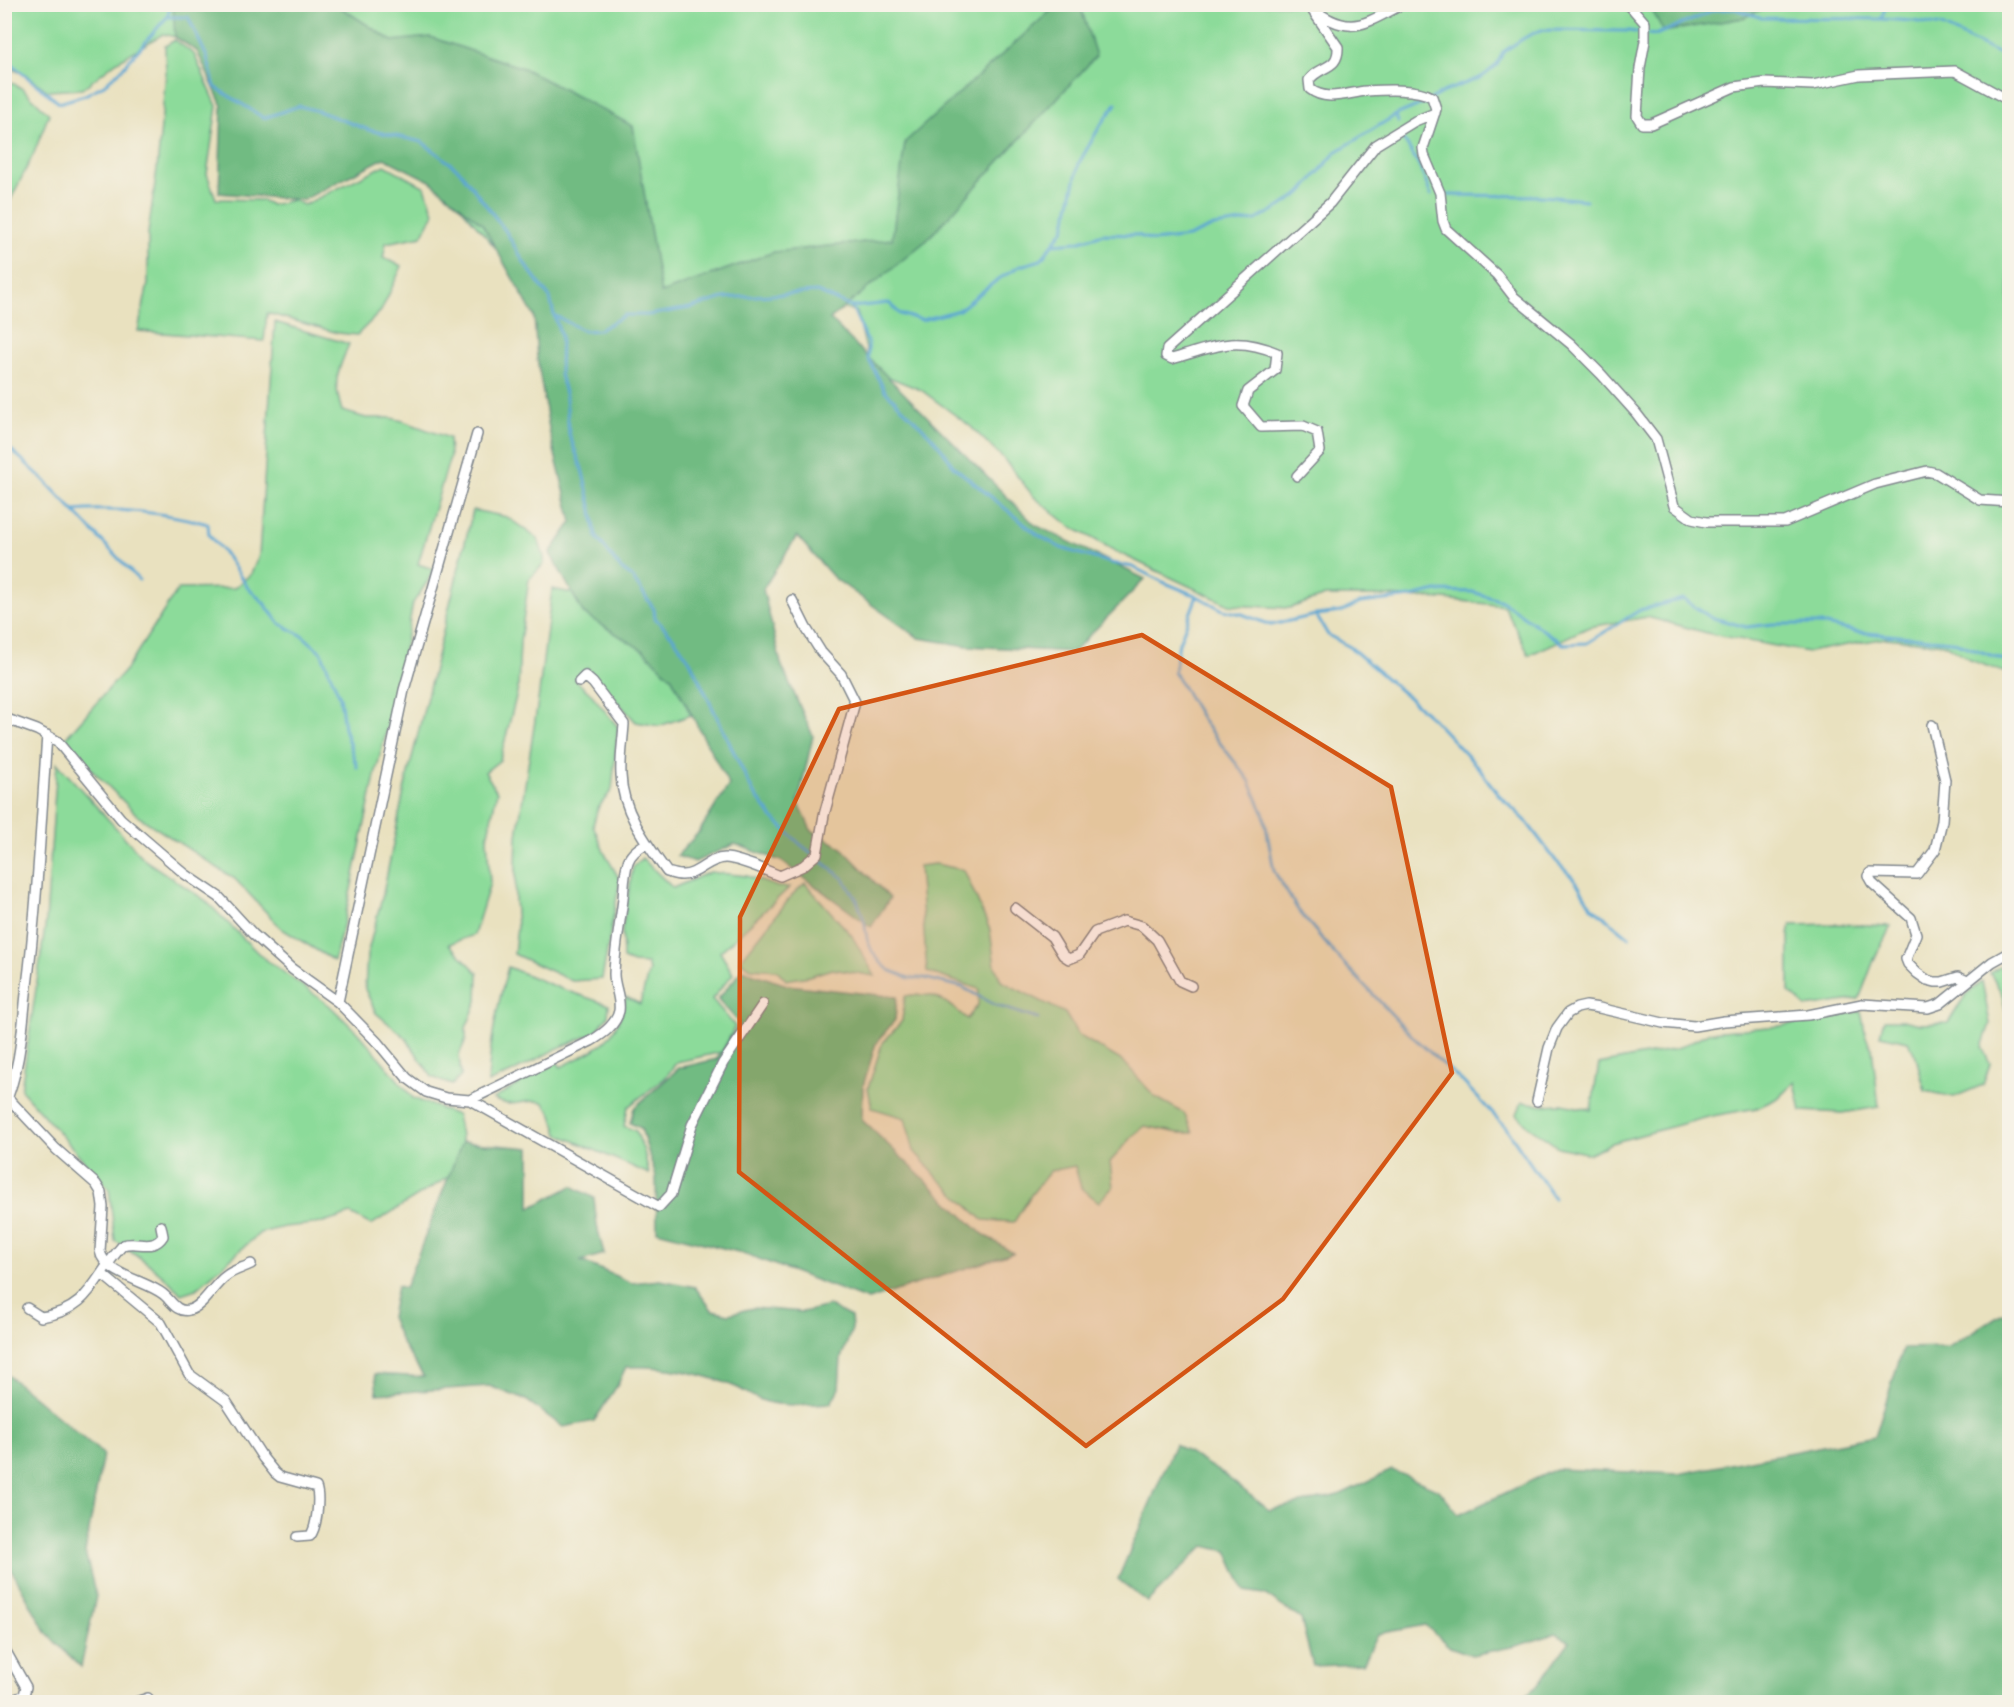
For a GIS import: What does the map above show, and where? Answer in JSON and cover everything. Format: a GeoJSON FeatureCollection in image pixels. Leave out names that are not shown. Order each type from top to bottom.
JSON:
{"type":"FeatureCollection","features":[{"type":"Feature","properties":{"kind":"street"},"geometry":{"type":"LineString","coordinates":[[1309,8],[1345,26],[1363,25],[1403,4]]}},
{"type":"Feature","properties":{"kind":"street"},"geometry":{"type":"LineString","coordinates":[[1625,4],[1631,7],[1645,23],[1637,116],[1642,124],[1651,124],[1734,87],[1764,83],[1813,85],[1859,75],[1955,71],[2010,101]]}},
{"type":"Feature","properties":{"kind":"street"},"geometry":{"type":"LineString","coordinates":[[1309,8],[1338,47],[1336,60],[1309,80],[1310,89],[1330,96],[1366,92],[1421,92],[1432,98],[1436,103],[1435,113],[1424,143],[1424,155],[1440,193],[1446,229],[1497,275],[1515,297],[1586,359],[1635,413],[1656,439],[1674,506],[1682,513],[1692,519],[1707,522],[1785,522],[1875,484],[1927,471],[1936,472],[1980,500],[2010,502]]}},
{"type":"Feature","properties":{"kind":"street"},"geometry":{"type":"LineString","coordinates":[[1298,476],[1320,451],[1317,432],[1303,426],[1261,427],[1243,406],[1248,391],[1275,369],[1277,353],[1257,345],[1225,343],[1172,359],[1166,356],[1167,349],[1330,203],[1376,145],[1415,121],[1435,113]]}},
{"type":"Feature","properties":{"kind":"street"},"geometry":{"type":"LineString","coordinates":[[338,1002],[404,690],[477,434]]}},
{"type":"Feature","properties":{"kind":"street"},"geometry":{"type":"LineString","coordinates":[[579,682],[585,676],[593,683],[624,724],[622,784],[633,819],[667,872],[681,876],[694,873],[709,863],[725,858],[760,867],[780,876],[803,866],[817,854],[824,815],[855,702],[841,674],[821,652],[792,600]]}},
{"type":"Feature","properties":{"kind":"street"},"geometry":{"type":"LineString","coordinates":[[4,718],[57,741],[121,819],[185,874],[219,897],[253,934],[292,969],[338,1002],[378,1043],[407,1078],[426,1092],[446,1098],[470,1100],[659,1207],[671,1194],[692,1125],[723,1063],[763,1004]]}},
{"type":"Feature","properties":{"kind":"street"},"geometry":{"type":"LineString","coordinates":[[1932,725],[1945,780],[1942,821],[1935,850],[1917,874],[1870,873],[1868,876],[1911,918],[1916,934],[1906,959],[1908,964],[1927,980],[1942,982],[1958,977],[1962,978],[1965,983]]}},
{"type":"Feature","properties":{"kind":"street"},"geometry":{"type":"LineString","coordinates":[[46,735],[35,921],[19,1055],[6,1102],[96,1184],[101,1192],[103,1200],[100,1251],[101,1257],[108,1266],[156,1288],[173,1305],[185,1310],[195,1307],[227,1275],[251,1264]]}},
{"type":"Feature","properties":{"kind":"street"},"geometry":{"type":"LineString","coordinates":[[470,1100],[591,1041],[603,1034],[615,1020],[619,1002],[614,974],[617,928],[628,861],[639,848],[647,843]]}},
{"type":"Feature","properties":{"kind":"street"},"geometry":{"type":"LineString","coordinates":[[1015,908],[1052,937],[1063,955],[1069,959],[1079,955],[1095,932],[1124,921],[1142,926],[1157,940],[1180,981],[1191,986]]}},
{"type":"Feature","properties":{"kind":"street"},"geometry":{"type":"LineString","coordinates":[[1537,1101],[1549,1048],[1557,1028],[1568,1013],[1577,1008],[1586,1006],[1599,1008],[1663,1023],[1694,1026],[1724,1021],[1808,1015],[1862,1004],[1928,1008],[1940,1004],[1992,962],[2010,952]]}},
{"type":"Feature","properties":{"kind":"street"},"geometry":{"type":"LineString","coordinates":[[27,1308],[41,1317],[66,1311],[78,1304],[123,1245],[128,1243],[147,1245],[159,1241],[163,1236],[161,1226]]}},
{"type":"Feature","properties":{"kind":"street"},"geometry":{"type":"LineString","coordinates":[[102,1274],[160,1323],[189,1374],[226,1401],[275,1473],[280,1477],[316,1487],[318,1494],[315,1530],[310,1536],[297,1538]]}},
{"type":"Feature","properties":{"kind":"street"},"geometry":{"type":"LineString","coordinates":[[4,1648],[26,1687],[24,1695],[10,1702]]}},
{"type":"Feature","properties":{"kind":"street"},"geometry":{"type":"LineString","coordinates":[[136,1702],[148,1698]]}},
{"type":"Feature","properties":{"kind":"highlighted area"},"geometry":{"type":"Polygon","coordinates":[[[1142,635],[1391,787],[1452,1073],[1283,1299],[1086,1446],[739,1172],[740,917],[839,709],[1142,635]]]}},
{"type":"Feature","properties":{"kind":"green space"},"geometry":{"type":"Polygon","coordinates":[[[5,4],[2009,5],[2009,674],[1973,661],[1945,644],[1886,638],[1808,652],[1711,634],[1647,617],[1589,627],[1529,655],[1504,606],[1444,599],[1386,596],[1325,596],[1290,608],[1229,605],[1117,552],[1070,526],[1034,497],[1003,458],[970,426],[921,390],[871,370],[857,312],[800,295],[544,312],[494,246],[442,185],[192,41],[163,34],[116,62],[82,89],[48,91],[25,74],[5,67],[5,4]]]}},
{"type":"Feature","properties":{"kind":"green space"},"geometry":{"type":"Polygon","coordinates":[[[173,5],[337,5],[392,41],[430,37],[523,68],[633,126],[661,293],[774,252],[892,239],[905,142],[1057,5],[1080,5],[1096,56],[927,240],[830,319],[1035,525],[1145,579],[1073,652],[968,646],[919,638],[834,578],[797,536],[763,589],[781,664],[813,736],[798,802],[811,830],[841,847],[890,898],[871,927],[781,861],[735,844],[695,862],[677,856],[699,832],[729,785],[672,678],[644,651],[584,614],[550,553],[572,522],[550,434],[537,358],[534,316],[482,224],[430,181],[384,158],[303,200],[219,193],[222,106],[197,51],[175,37],[173,5]]]}},
{"type":"Feature","properties":{"kind":"green space"},"geometry":{"type":"Polygon","coordinates":[[[1649,5],[1771,5],[1743,18],[1664,32],[1649,5]]]}},
{"type":"Feature","properties":{"kind":"green space"},"geometry":{"type":"Polygon","coordinates":[[[175,40],[194,54],[217,106],[207,174],[216,199],[262,200],[271,205],[293,200],[304,205],[385,165],[425,187],[434,213],[422,236],[386,243],[383,258],[402,266],[381,311],[357,335],[338,333],[267,313],[264,341],[138,331],[148,284],[148,233],[166,73],[165,46],[175,40]]]}},
{"type":"Feature","properties":{"kind":"green space"},"geometry":{"type":"Polygon","coordinates":[[[5,79],[23,89],[49,114],[34,153],[5,211],[5,79]]]}},
{"type":"Feature","properties":{"kind":"green space"},"geometry":{"type":"Polygon","coordinates":[[[275,322],[349,344],[337,377],[337,391],[342,411],[366,418],[391,418],[403,421],[449,438],[450,457],[418,564],[433,569],[413,603],[395,699],[376,771],[334,961],[282,929],[235,879],[139,817],[63,741],[127,668],[178,589],[234,588],[251,574],[259,555],[275,322]]]}},
{"type":"Feature","properties":{"kind":"green space"},"geometry":{"type":"Polygon","coordinates":[[[473,510],[507,517],[538,539],[544,564],[529,579],[520,642],[518,689],[500,760],[485,772],[497,792],[487,838],[490,883],[474,935],[449,944],[478,973],[477,1001],[466,1028],[466,1039],[459,1055],[461,1076],[452,1085],[432,1077],[406,1038],[376,1013],[365,989],[367,955],[383,894],[405,786],[473,510]]]}},
{"type":"Feature","properties":{"kind":"green space"},"geometry":{"type":"Polygon","coordinates":[[[552,589],[572,593],[584,614],[645,651],[672,678],[691,715],[659,726],[636,722],[587,668],[574,679],[592,695],[618,727],[612,790],[598,808],[593,825],[604,852],[620,880],[602,979],[572,981],[514,954],[517,927],[515,899],[517,836],[538,701],[552,589]]]}},
{"type":"Feature","properties":{"kind":"green space"},"geometry":{"type":"Polygon","coordinates":[[[57,763],[146,861],[205,900],[261,956],[329,1005],[364,1039],[413,1098],[457,1115],[462,1142],[450,1176],[371,1225],[351,1214],[323,1223],[284,1227],[260,1233],[196,1289],[181,1294],[150,1265],[115,1241],[109,1189],[21,1090],[46,921],[57,763]]]}},
{"type":"Feature","properties":{"kind":"green space"},"geometry":{"type":"Polygon","coordinates":[[[642,858],[673,888],[710,872],[747,876],[778,887],[790,887],[720,952],[733,974],[712,999],[735,1026],[722,1052],[677,1062],[665,1078],[628,1107],[624,1126],[636,1131],[644,1151],[649,1174],[558,1134],[551,1112],[543,1102],[507,1104],[493,1099],[557,1062],[561,1067],[604,1042],[617,1025],[626,997],[640,1004],[649,970],[647,964],[633,963],[623,959],[622,929],[633,867],[642,858]]]}},
{"type":"Feature","properties":{"kind":"green space"},"geometry":{"type":"Polygon","coordinates":[[[935,864],[964,870],[990,930],[995,966],[1001,981],[1065,1013],[1078,1035],[1124,1062],[1155,1097],[1184,1113],[1193,1133],[1179,1133],[1145,1126],[1135,1134],[1110,1162],[1113,1187],[1099,1202],[1081,1188],[1075,1166],[1050,1171],[1014,1222],[983,1220],[938,1178],[914,1151],[905,1118],[872,1108],[868,1088],[882,1044],[902,1021],[905,996],[925,995],[939,998],[967,1019],[978,1005],[979,989],[927,972],[919,866],[935,864]]]}},
{"type":"Feature","properties":{"kind":"green space"},"geometry":{"type":"Polygon","coordinates":[[[805,883],[852,936],[875,976],[832,969],[786,980],[777,970],[751,968],[740,961],[793,894],[805,883]]]}},
{"type":"Feature","properties":{"kind":"green space"},"geometry":{"type":"Polygon","coordinates":[[[1791,925],[1891,926],[1874,960],[1859,999],[1806,1007],[1789,992],[1791,925]]]}},
{"type":"Feature","properties":{"kind":"green space"},"geometry":{"type":"Polygon","coordinates":[[[2009,961],[2009,1022],[2001,992],[1990,973],[2009,961]]]}},
{"type":"Feature","properties":{"kind":"green space"},"geometry":{"type":"Polygon","coordinates":[[[508,967],[609,1005],[608,1016],[595,1033],[556,1049],[488,1083],[495,1024],[508,967]]]}},
{"type":"Feature","properties":{"kind":"green space"},"geometry":{"type":"Polygon","coordinates":[[[742,970],[787,985],[897,997],[895,1020],[876,1043],[863,1086],[862,1120],[980,1232],[1013,1253],[868,1300],[746,1254],[657,1231],[656,1177],[641,1128],[630,1123],[634,1108],[679,1068],[717,1059],[740,1024],[718,999],[742,970]]]}},
{"type":"Feature","properties":{"kind":"green space"},"geometry":{"type":"Polygon","coordinates":[[[1982,981],[1990,1024],[1982,1047],[1990,1064],[1983,1085],[1954,1097],[1925,1091],[1916,1057],[1908,1041],[1880,1035],[1884,1020],[1903,1020],[1920,1024],[1948,1023],[1965,996],[1982,981]]]}},
{"type":"Feature","properties":{"kind":"green space"},"geometry":{"type":"Polygon","coordinates":[[[1861,1011],[1866,1037],[1872,1049],[1879,1107],[1843,1113],[1801,1111],[1795,1082],[1778,1098],[1757,1108],[1712,1116],[1611,1143],[1590,1154],[1558,1147],[1528,1126],[1517,1114],[1522,1102],[1544,1105],[1562,1104],[1591,1110],[1599,1064],[1676,1049],[1710,1032],[1780,1026],[1861,1011]]]}},
{"type":"Feature","properties":{"kind":"green space"},"geometry":{"type":"Polygon","coordinates":[[[462,1142],[530,1148],[530,1208],[572,1186],[594,1198],[597,1226],[604,1254],[581,1261],[632,1283],[660,1280],[695,1287],[712,1310],[729,1314],[753,1308],[803,1312],[829,1306],[851,1317],[852,1329],[841,1358],[839,1388],[831,1403],[778,1404],[758,1399],[736,1387],[710,1378],[682,1371],[640,1367],[626,1367],[617,1386],[594,1421],[563,1427],[526,1400],[489,1386],[377,1394],[375,1374],[424,1377],[401,1342],[391,1317],[397,1286],[405,1288],[462,1142]]]}},
{"type":"Feature","properties":{"kind":"green space"},"geometry":{"type":"Polygon","coordinates":[[[2009,1311],[2009,1702],[1517,1702],[1537,1686],[1570,1641],[1555,1634],[1516,1646],[1472,1655],[1450,1647],[1425,1625],[1378,1634],[1363,1664],[1313,1666],[1301,1619],[1264,1594],[1245,1591],[1227,1551],[1204,1546],[1147,1602],[1118,1579],[1175,1444],[1226,1476],[1269,1510],[1339,1495],[1392,1470],[1439,1490],[1459,1515],[1556,1469],[1678,1474],[1875,1436],[1903,1348],[1949,1347],[2009,1311]]]}},
{"type":"Feature","properties":{"kind":"green space"},"geometry":{"type":"Polygon","coordinates":[[[4,1372],[103,1454],[85,1552],[96,1596],[81,1667],[47,1634],[10,1567],[4,1540],[4,1372]]]}},
{"type":"Feature","properties":{"kind":"waterway"},"geometry":{"type":"LineString","coordinates":[[4,58],[59,103],[85,95],[104,85],[121,70],[167,17],[171,4]]}},
{"type":"Feature","properties":{"kind":"waterway"},"geometry":{"type":"LineString","coordinates":[[1881,19],[1887,4]]}},
{"type":"Feature","properties":{"kind":"waterway"},"geometry":{"type":"LineString","coordinates":[[1648,34],[1655,35],[1713,10],[1735,9],[1762,18],[1914,21],[1942,26],[2010,59]]}},
{"type":"Feature","properties":{"kind":"waterway"},"geometry":{"type":"LineString","coordinates":[[167,17],[188,17],[207,57],[215,87],[264,118],[299,106],[318,111],[369,130],[422,142],[459,170],[505,230],[525,264],[550,298],[561,336],[560,374],[566,397],[569,434],[582,469],[596,536],[620,568],[632,577],[654,609],[655,618],[673,637],[690,661],[753,792],[773,818],[800,844],[843,878],[857,900],[872,951],[889,970],[909,978],[924,978],[962,987],[995,1005],[1038,1019]]}},
{"type":"Feature","properties":{"kind":"waterway"},"geometry":{"type":"LineString","coordinates":[[1053,244],[1077,242],[1103,234],[1137,235],[1154,241],[1188,237],[1214,226],[1256,220],[1301,193],[1336,152],[1396,115],[1443,92],[1482,77],[1497,65],[1503,52],[1524,38],[1541,30],[1642,33]]}},
{"type":"Feature","properties":{"kind":"waterway"},"geometry":{"type":"LineString","coordinates":[[852,307],[889,303],[900,314],[922,320],[959,310],[997,280],[1020,266],[1041,260],[1064,229],[1079,163],[1100,126],[1116,104]]}},
{"type":"Feature","properties":{"kind":"waterway"},"geometry":{"type":"LineString","coordinates":[[1396,115],[1398,122]]}},
{"type":"Feature","properties":{"kind":"waterway"},"geometry":{"type":"LineString","coordinates":[[1402,137],[1418,163],[1431,195]]}},
{"type":"Feature","properties":{"kind":"waterway"},"geometry":{"type":"LineString","coordinates":[[1449,195],[1542,196],[1586,200]]}},
{"type":"Feature","properties":{"kind":"waterway"},"geometry":{"type":"LineString","coordinates":[[554,315],[584,331],[599,330],[625,315],[648,315],[690,308],[724,298],[817,292],[852,307],[868,343],[868,358],[885,391],[930,435],[953,466],[1038,535],[1061,548],[1133,567],[1223,610],[1242,614],[1271,625],[1341,612],[1360,603],[1411,597],[1437,591],[1473,592],[1502,601],[1563,644],[1587,643],[1640,610],[1683,599],[1710,617],[1746,627],[1773,624],[1821,624],[1857,632],[1951,641],[2010,662]]}},
{"type":"Feature","properties":{"kind":"waterway"},"geometry":{"type":"LineString","coordinates":[[4,443],[43,479],[139,580]]}},
{"type":"Feature","properties":{"kind":"waterway"},"geometry":{"type":"LineString","coordinates":[[73,511],[141,512],[208,524],[209,535],[226,555],[248,588],[263,602],[279,623],[303,636],[321,652],[340,697],[344,728],[357,767]]}},
{"type":"Feature","properties":{"kind":"waterway"},"geometry":{"type":"LineString","coordinates":[[1197,596],[1179,643],[1174,672],[1205,724],[1249,780],[1264,815],[1274,871],[1298,910],[1334,953],[1415,1039],[1463,1082],[1507,1129],[1554,1198]]}},
{"type":"Feature","properties":{"kind":"waterway"},"geometry":{"type":"LineString","coordinates":[[1316,615],[1328,635],[1350,647],[1432,718],[1477,766],[1498,794],[1525,820],[1556,861],[1575,880],[1591,906],[1629,937]]}}]}
